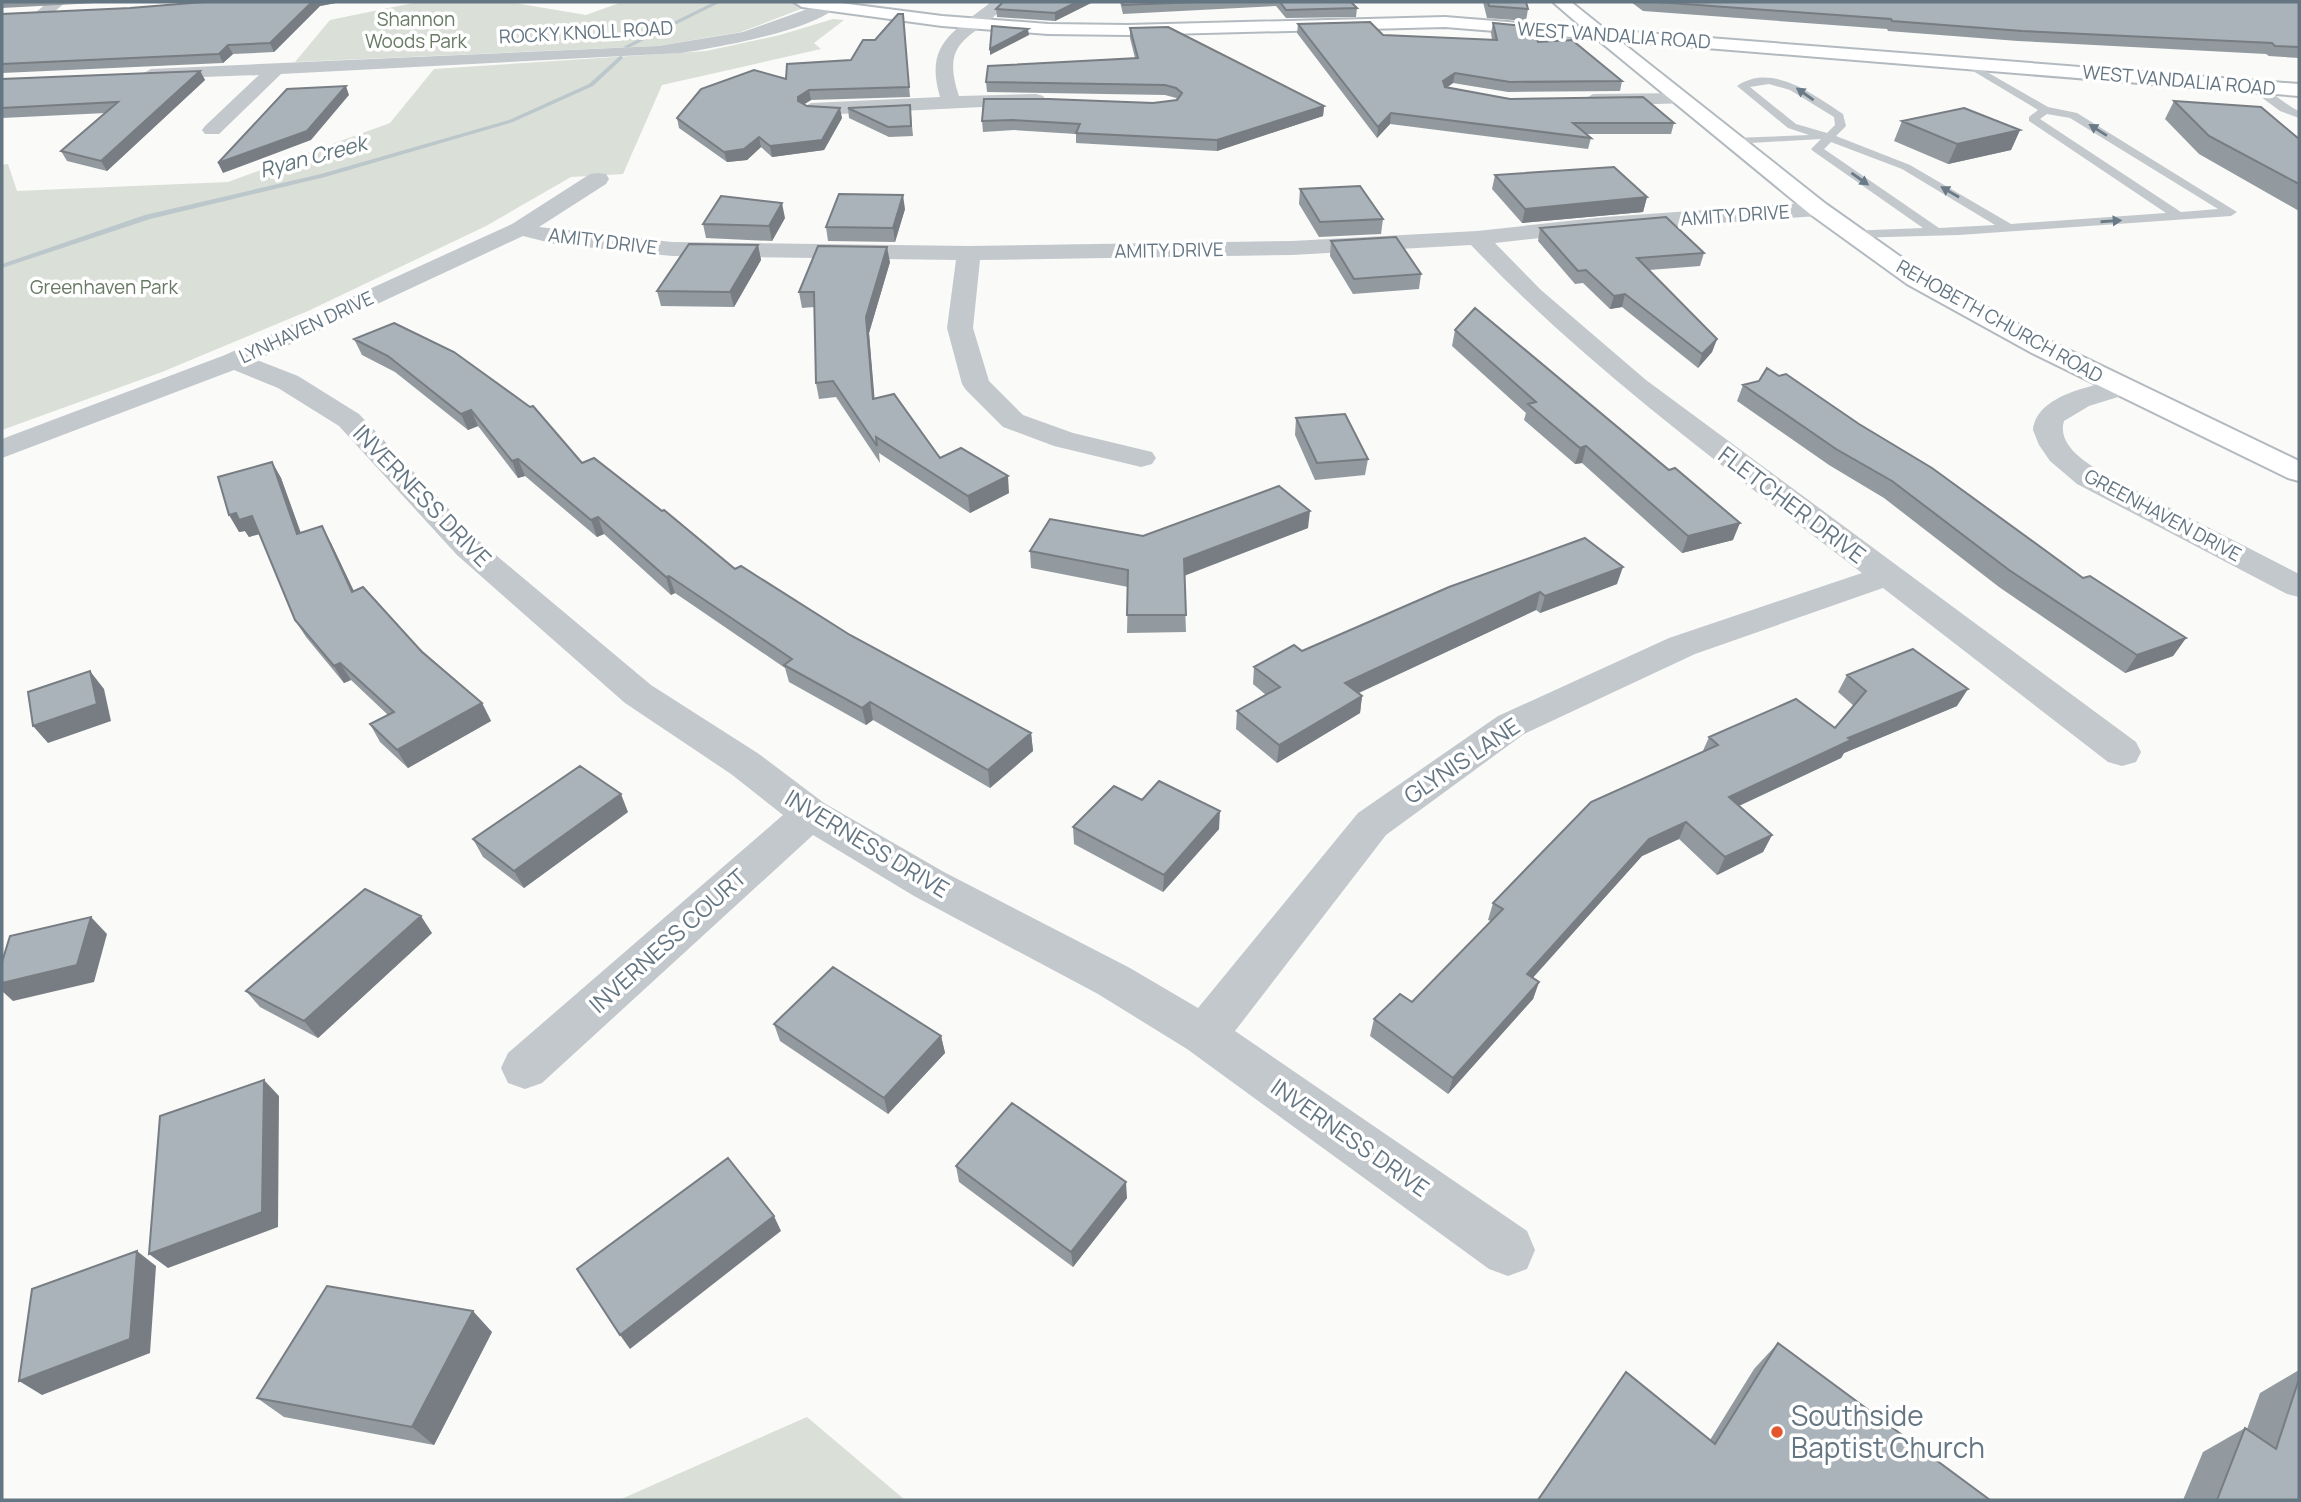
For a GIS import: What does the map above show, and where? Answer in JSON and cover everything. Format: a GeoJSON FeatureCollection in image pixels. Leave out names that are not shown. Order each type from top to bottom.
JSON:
{"type":"FeatureCollection","features":[{"type":"Feature","properties":{"kind":"main road","name":"WEST VANDALIA ROAD"},"geometry":{"type":"LineString","coordinates":[[802,2],[976,24],[1083,30],[1445,22],[2299,90]]}},
{"type":"Feature","properties":{"kind":"main road","name":"REHOBETH CHURCH ROAD"},"geometry":{"type":"LineString","coordinates":[[1561,2],[1818,209],[1916,279],[2121,387],[2299,472]]}},
{"type":"Feature","properties":{"kind":"street"},"geometry":{"type":"LineString","coordinates":[[951,101],[942,78],[943,59],[951,42],[1000,2]]}},
{"type":"Feature","properties":{"kind":"street","name":"ROCKY KNOLL ROAD"},"geometry":{"type":"LineString","coordinates":[[138,75],[697,47],[772,31],[829,6]]}},
{"type":"Feature","properties":{"kind":"street"},"geometry":{"type":"LineString","coordinates":[[36,13],[63,7]]}},
{"type":"Feature","properties":{"kind":"street"},"geometry":{"type":"LineString","coordinates":[[212,130],[275,69]]}},
{"type":"Feature","properties":{"kind":"street"},"geometry":{"type":"LineString","coordinates":[[1575,100],[1682,99]]}},
{"type":"Feature","properties":{"kind":"street"},"geometry":{"type":"LineString","coordinates":[[811,110],[904,107],[951,101],[1061,101]]}},
{"type":"Feature","properties":{"kind":"street","name":"LYNHAVEN DRIVE"},"geometry":{"type":"LineString","coordinates":[[2,449],[234,361],[520,229],[598,179]]}},
{"type":"Feature","properties":{"kind":"street","name":"AMITY DRIVE"},"geometry":{"type":"LineString","coordinates":[[520,229],[555,237],[672,249],[969,253],[1292,248],[1477,238],[1605,224],[1818,209]]}},
{"type":"Feature","properties":{"kind":"street","name":"FLETCHER DRIVE"},"geometry":{"type":"LineString","coordinates":[[1477,238],[1532,295],[1636,386],[2122,752]]}},
{"type":"Feature","properties":{"kind":"street"},"geometry":{"type":"LineString","coordinates":[[969,253],[960,328],[976,384],[1013,421],[1065,440],[1140,458]]}},
{"type":"Feature","properties":{"kind":"street","name":"INVERNESS DRIVE"},"geometry":{"type":"LineString","coordinates":[[234,361],[288,382],[349,420],[468,548],[638,694],[745,764],[810,814],[929,884],[1114,981],[1204,1035],[1508,1250]]}},
{"type":"Feature","properties":{"kind":"street","name":"GREENHAVEN DRIVE"},"geometry":{"type":"LineString","coordinates":[[2121,387],[2069,404],[2051,417],[2048,424],[2049,436],[2066,460],[2108,488],[2299,587]]}},
{"type":"Feature","properties":{"kind":"street","name":"GLYNIS LANE"},"geometry":{"type":"LineString","coordinates":[[1204,1035],[1372,824],[1511,724],[1682,646],[1886,576]]}},
{"type":"Feature","properties":{"kind":"street","name":"INVERNESS COURT"},"geometry":{"type":"LineString","coordinates":[[525,1068],[810,814]]}},
{"type":"Feature","properties":{"kind":"lane"},"geometry":{"type":"LineString","coordinates":[[1851,234],[2009,228],[2231,212],[2073,115],[2045,110],[1966,63]]}},
{"type":"Feature","properties":{"kind":"lane"},"geometry":{"type":"LineString","coordinates":[[1937,232],[1817,149],[1828,137],[1841,125],[1839,116],[1799,88],[1784,82],[1742,86],[1792,125],[1828,137],[1863,148],[1906,167],[2009,228]]}},
{"type":"Feature","properties":{"kind":"lane"},"geometry":{"type":"LineString","coordinates":[[2253,86],[2299,115]]}},
{"type":"Feature","properties":{"kind":"lane"},"geometry":{"type":"LineString","coordinates":[[2284,108],[2289,127]]}},
{"type":"Feature","properties":{"kind":"lane"},"geometry":{"type":"LineString","coordinates":[[2045,110],[2033,119],[2179,216]]}},
{"type":"Feature","properties":{"kind":"lane"},"geometry":{"type":"LineString","coordinates":[[1734,141],[1828,137]]}},
{"type":"Feature","properties":{"kind":"green space","name":"Shannon Woods Park"},"geometry":{"type":"Polygon","coordinates":[[[622,2],[819,2],[741,32],[657,46],[295,62],[330,20],[413,3],[515,3],[586,15],[622,2]]]}},
{"type":"Feature","properties":{"kind":"green space","name":"Greenhaven Park"},"geometry":{"type":"Polygon","coordinates":[[[833,19],[844,20],[814,43],[821,49],[662,85],[623,174],[571,177],[486,226],[308,311],[162,372],[2,430],[2,165],[8,164],[17,191],[228,182],[390,123],[434,69],[706,51],[780,35],[833,19]]]}},
{"type":"Feature","properties":{"kind":"green space"},"geometry":{"type":"Polygon","coordinates":[[[807,1417],[905,1500],[619,1500],[807,1417]]]}},
{"type":"Feature","properties":{"kind":"building"},"geometry":{"type":"Polygon","coordinates":[[[204,2],[312,2],[270,43],[228,45],[219,54],[2,64],[2,14],[204,2]]]}},
{"type":"Feature","properties":{"kind":"building"},"geometry":{"type":"Polygon","coordinates":[[[1003,2],[1077,2],[1055,13],[996,9],[1003,2]]]}},
{"type":"Feature","properties":{"kind":"building"},"geometry":{"type":"Polygon","coordinates":[[[1122,2],[1198,2],[1123,5],[1122,2]]]}},
{"type":"Feature","properties":{"kind":"building"},"geometry":{"type":"Polygon","coordinates":[[[1280,2],[1351,2],[1357,8],[1286,10],[1280,2]]]}},
{"type":"Feature","properties":{"kind":"building"},"geometry":{"type":"Polygon","coordinates":[[[1488,2],[1526,2],[1528,9],[1489,6],[1488,2]]]}},
{"type":"Feature","properties":{"kind":"building"},"geometry":{"type":"Polygon","coordinates":[[[1657,2],[2299,2],[2299,47],[2275,46],[2272,43],[2022,31],[1657,2]]]}},
{"type":"Feature","properties":{"kind":"building"},"geometry":{"type":"Polygon","coordinates":[[[898,14],[903,14],[909,87],[809,90],[798,97],[798,101],[807,106],[840,108],[822,140],[770,146],[759,137],[744,149],[724,152],[677,118],[701,89],[754,70],[786,79],[787,64],[851,60],[863,40],[875,40],[898,14]]]}},
{"type":"Feature","properties":{"kind":"building"},"geometry":{"type":"Polygon","coordinates":[[[1370,22],[1383,35],[1497,40],[1493,23],[1533,27],[1538,42],[1572,40],[1622,81],[1510,82],[1455,73],[1443,81],[1445,87],[1510,99],[1643,97],[1674,123],[1573,123],[1591,138],[1391,113],[1378,127],[1298,24],[1370,22]]]}},
{"type":"Feature","properties":{"kind":"building"},"geometry":{"type":"Polygon","coordinates":[[[992,26],[1028,29],[990,49],[992,26]]]}},
{"type":"Feature","properties":{"kind":"building"},"geometry":{"type":"Polygon","coordinates":[[[1168,27],[1324,106],[1217,140],[1076,133],[1080,124],[982,121],[984,99],[1153,103],[1177,100],[1182,93],[1165,85],[986,82],[988,66],[1138,58],[1130,28],[1168,27]]]}},
{"type":"Feature","properties":{"kind":"building"},"geometry":{"type":"Polygon","coordinates":[[[200,71],[101,161],[61,151],[118,102],[2,108],[2,79],[200,71]]]}},
{"type":"Feature","properties":{"kind":"building"},"geometry":{"type":"Polygon","coordinates":[[[346,86],[307,131],[218,163],[287,89],[346,86]]]}},
{"type":"Feature","properties":{"kind":"building"},"geometry":{"type":"Polygon","coordinates":[[[2174,101],[2261,107],[2299,139],[2299,184],[2209,136],[2174,101]]]}},
{"type":"Feature","properties":{"kind":"building"},"geometry":{"type":"Polygon","coordinates":[[[910,105],[911,126],[888,127],[848,108],[910,105]]]}},
{"type":"Feature","properties":{"kind":"building"},"geometry":{"type":"Polygon","coordinates":[[[1964,108],[2020,130],[1957,144],[1902,121],[1964,108]]]}},
{"type":"Feature","properties":{"kind":"building"},"geometry":{"type":"Polygon","coordinates":[[[1614,167],[1647,197],[1525,209],[1495,175],[1614,167]]]}},
{"type":"Feature","properties":{"kind":"building"},"geometry":{"type":"Polygon","coordinates":[[[1360,186],[1383,219],[1320,222],[1300,189],[1360,186]]]}},
{"type":"Feature","properties":{"kind":"building"},"geometry":{"type":"Polygon","coordinates":[[[839,194],[903,195],[893,228],[826,227],[839,194]]]}},
{"type":"Feature","properties":{"kind":"building"},"geometry":{"type":"Polygon","coordinates":[[[721,196],[782,203],[769,226],[703,224],[721,196]]]}},
{"type":"Feature","properties":{"kind":"building"},"geometry":{"type":"Polygon","coordinates":[[[1666,217],[1704,253],[1637,258],[1717,339],[1702,354],[1625,294],[1614,296],[1586,270],[1578,271],[1540,228],[1666,217]]]}},
{"type":"Feature","properties":{"kind":"building"},"geometry":{"type":"Polygon","coordinates":[[[1396,237],[1421,274],[1354,279],[1331,241],[1396,237]]]}},
{"type":"Feature","properties":{"kind":"building"},"geometry":{"type":"Polygon","coordinates":[[[689,244],[758,245],[730,292],[657,291],[689,244]]]}},
{"type":"Feature","properties":{"kind":"building"},"geometry":{"type":"Polygon","coordinates":[[[818,246],[887,247],[866,317],[873,399],[894,394],[940,458],[961,448],[1008,476],[968,496],[876,437],[877,446],[833,381],[816,383],[814,292],[799,292],[818,246]]]}},
{"type":"Feature","properties":{"kind":"building"},"geometry":{"type":"Polygon","coordinates":[[[1475,308],[1669,470],[1675,468],[1740,523],[1688,536],[1586,446],[1580,448],[1528,404],[1536,402],[1455,330],[1475,308]]]}},
{"type":"Feature","properties":{"kind":"building"},"geometry":{"type":"Polygon","coordinates":[[[394,323],[454,352],[530,407],[533,406],[582,463],[594,458],[664,510],[735,569],[741,566],[850,635],[1031,733],[988,770],[870,702],[862,708],[784,665],[792,659],[669,576],[666,577],[598,517],[591,520],[518,459],[512,461],[471,410],[461,414],[388,356],[354,339],[394,323]]]}},
{"type":"Feature","properties":{"kind":"building"},"geometry":{"type":"Polygon","coordinates":[[[1767,368],[1779,376],[1786,374],[1859,424],[1932,468],[2083,578],[2090,576],[2186,638],[2137,655],[2009,570],[1892,481],[1836,449],[1743,385],[1759,381],[1767,368]]]}},
{"type":"Feature","properties":{"kind":"building"},"geometry":{"type":"Polygon","coordinates":[[[1345,414],[1368,459],[1317,463],[1296,418],[1345,414]]]}},
{"type":"Feature","properties":{"kind":"building"},"geometry":{"type":"Polygon","coordinates":[[[272,462],[297,534],[322,526],[352,592],[363,587],[422,652],[482,703],[397,750],[370,724],[394,712],[340,663],[334,666],[295,620],[252,516],[239,520],[236,513],[229,515],[218,477],[272,462]]]}},
{"type":"Feature","properties":{"kind":"building"},"geometry":{"type":"Polygon","coordinates":[[[1279,486],[1310,511],[1184,559],[1186,615],[1127,615],[1128,570],[1030,551],[1050,519],[1143,536],[1279,486]]]}},
{"type":"Feature","properties":{"kind":"building"},"geometry":{"type":"Polygon","coordinates":[[[1585,538],[1623,567],[1545,596],[1540,592],[1345,683],[1362,696],[1279,745],[1237,711],[1280,687],[1254,667],[1294,645],[1302,651],[1449,587],[1585,538]]]}},
{"type":"Feature","properties":{"kind":"building"},"geometry":{"type":"Polygon","coordinates":[[[1913,649],[1968,689],[1848,738],[1851,740],[1729,797],[1772,835],[1725,857],[1686,822],[1649,839],[1527,974],[1539,982],[1453,1078],[1374,1019],[1400,994],[1412,1002],[1503,909],[1493,903],[1591,802],[1718,745],[1709,737],[1796,699],[1835,728],[1866,691],[1847,675],[1913,649]]]}},
{"type":"Feature","properties":{"kind":"building"},"geometry":{"type":"Polygon","coordinates":[[[90,671],[97,704],[33,726],[28,692],[90,671]]]}},
{"type":"Feature","properties":{"kind":"building"},"geometry":{"type":"Polygon","coordinates":[[[580,766],[621,794],[514,871],[473,839],[580,766]]]}},
{"type":"Feature","properties":{"kind":"building"},"geometry":{"type":"Polygon","coordinates":[[[1159,781],[1220,811],[1164,875],[1073,827],[1114,786],[1142,800],[1159,781]]]}},
{"type":"Feature","properties":{"kind":"building"},"geometry":{"type":"Polygon","coordinates":[[[365,889],[421,916],[304,1021],[246,991],[365,889]]]}},
{"type":"Feature","properties":{"kind":"building"},"geometry":{"type":"Polygon","coordinates":[[[91,917],[77,965],[2,983],[2,962],[10,936],[91,917]]]}},
{"type":"Feature","properties":{"kind":"building"},"geometry":{"type":"Polygon","coordinates":[[[833,967],[941,1036],[884,1098],[774,1024],[833,967]]]}},
{"type":"Feature","properties":{"kind":"building"},"geometry":{"type":"Polygon","coordinates":[[[264,1080],[262,1212],[149,1254],[160,1116],[264,1080]]]}},
{"type":"Feature","properties":{"kind":"building"},"geometry":{"type":"Polygon","coordinates":[[[1012,1103],[1126,1182],[1071,1252],[956,1166],[1012,1103]]]}},
{"type":"Feature","properties":{"kind":"building"},"geometry":{"type":"Polygon","coordinates":[[[728,1158],[774,1216],[620,1335],[577,1269],[728,1158]]]}},
{"type":"Feature","properties":{"kind":"building"},"geometry":{"type":"Polygon","coordinates":[[[137,1251],[130,1339],[19,1381],[32,1289],[137,1251]]]}},
{"type":"Feature","properties":{"kind":"building"},"geometry":{"type":"Polygon","coordinates":[[[327,1286],[473,1311],[412,1427],[257,1398],[327,1286]]]}},
{"type":"Feature","properties":{"kind":"building","name":"Southside Baptist Church"},"geometry":{"type":"Polygon","coordinates":[[[1778,1343],[1990,1500],[1538,1500],[1626,1372],[1715,1444],[1778,1343]]]}},
{"type":"Feature","properties":{"kind":"building"},"geometry":{"type":"Polygon","coordinates":[[[2299,1379],[2299,1500],[2217,1500],[2245,1428],[2276,1449],[2299,1379]]]}},
{"type":"Feature","properties":{"kind":"waterway","name":"Ryan Creek"},"geometry":{"type":"LineString","coordinates":[[626,47],[718,2]]}},
{"type":"Feature","properties":{"kind":"waterway","name":"Ryan Creek"},"geometry":{"type":"LineString","coordinates":[[2,266],[148,217],[323,176],[511,121],[591,85],[621,57]]}},
{"type":"Feature","properties":{"kind":"place","name":"Southside Baptist Church"},"geometry":{"type":"Point","coordinates":[1777,1432]}}]}
